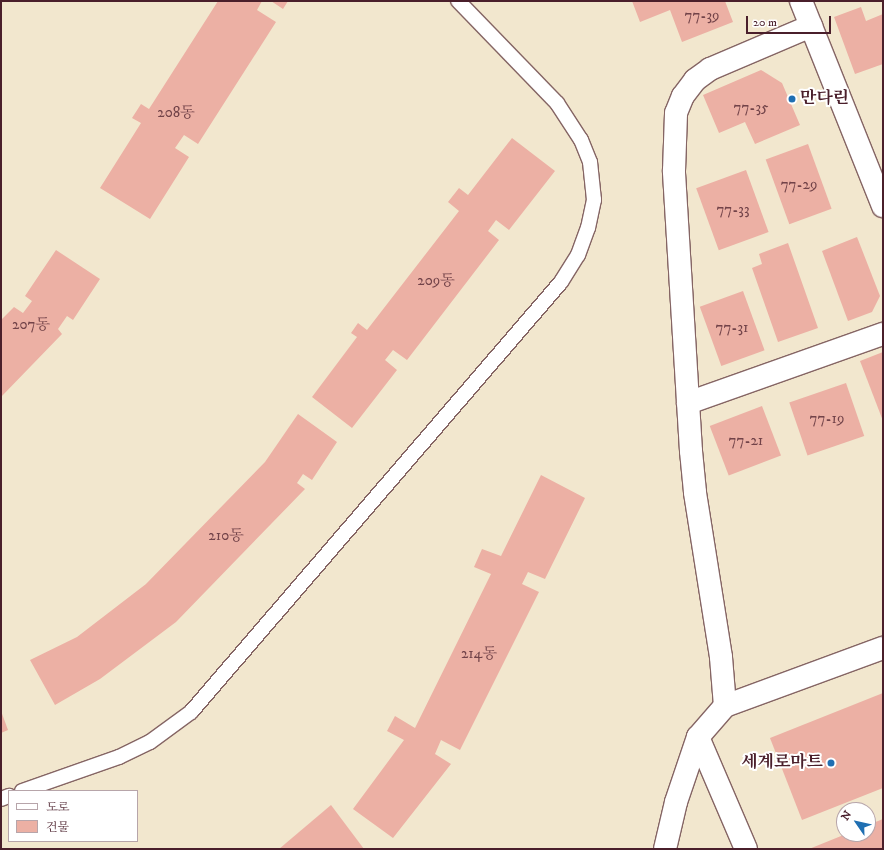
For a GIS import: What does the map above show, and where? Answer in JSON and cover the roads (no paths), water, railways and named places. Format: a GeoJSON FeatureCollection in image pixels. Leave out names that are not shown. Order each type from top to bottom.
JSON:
{"type":"FeatureCollection","features":[{"type":"Feature","properties":{"kind":"street"},"geometry":{"type":"LineString","coordinates":[[800,1],[883,206]]}},
{"type":"Feature","properties":{"kind":"street"},"geometry":{"type":"LineString","coordinates":[[725,706],[722,657],[695,492],[674,171],[676,113],[683,96],[695,80],[710,69],[811,26]]}},
{"type":"Feature","properties":{"kind":"street"},"geometry":{"type":"LineString","coordinates":[[688,403],[883,334]]}},
{"type":"Feature","properties":{"kind":"street"},"geometry":{"type":"LineString","coordinates":[[665,849],[676,802],[698,737],[725,706],[883,648]]}},
{"type":"Feature","properties":{"kind":"street"},"geometry":{"type":"LineString","coordinates":[[698,737],[746,849]]}},
{"type":"Feature","properties":{"kind":"lane"},"geometry":{"type":"LineString","coordinates":[[25,790],[119,757],[150,742],[191,712],[546,299],[578,255],[588,228],[594,200],[590,162],[581,140],[557,103],[458,1]]}},
{"type":"Feature","properties":{"kind":"place","name":"만다린"},"geometry":{"type":"Point","coordinates":[792,99]}},
{"type":"Feature","properties":{"kind":"place","name":"세계로마트"},"geometry":{"type":"Point","coordinates":[831,763]}}]}
